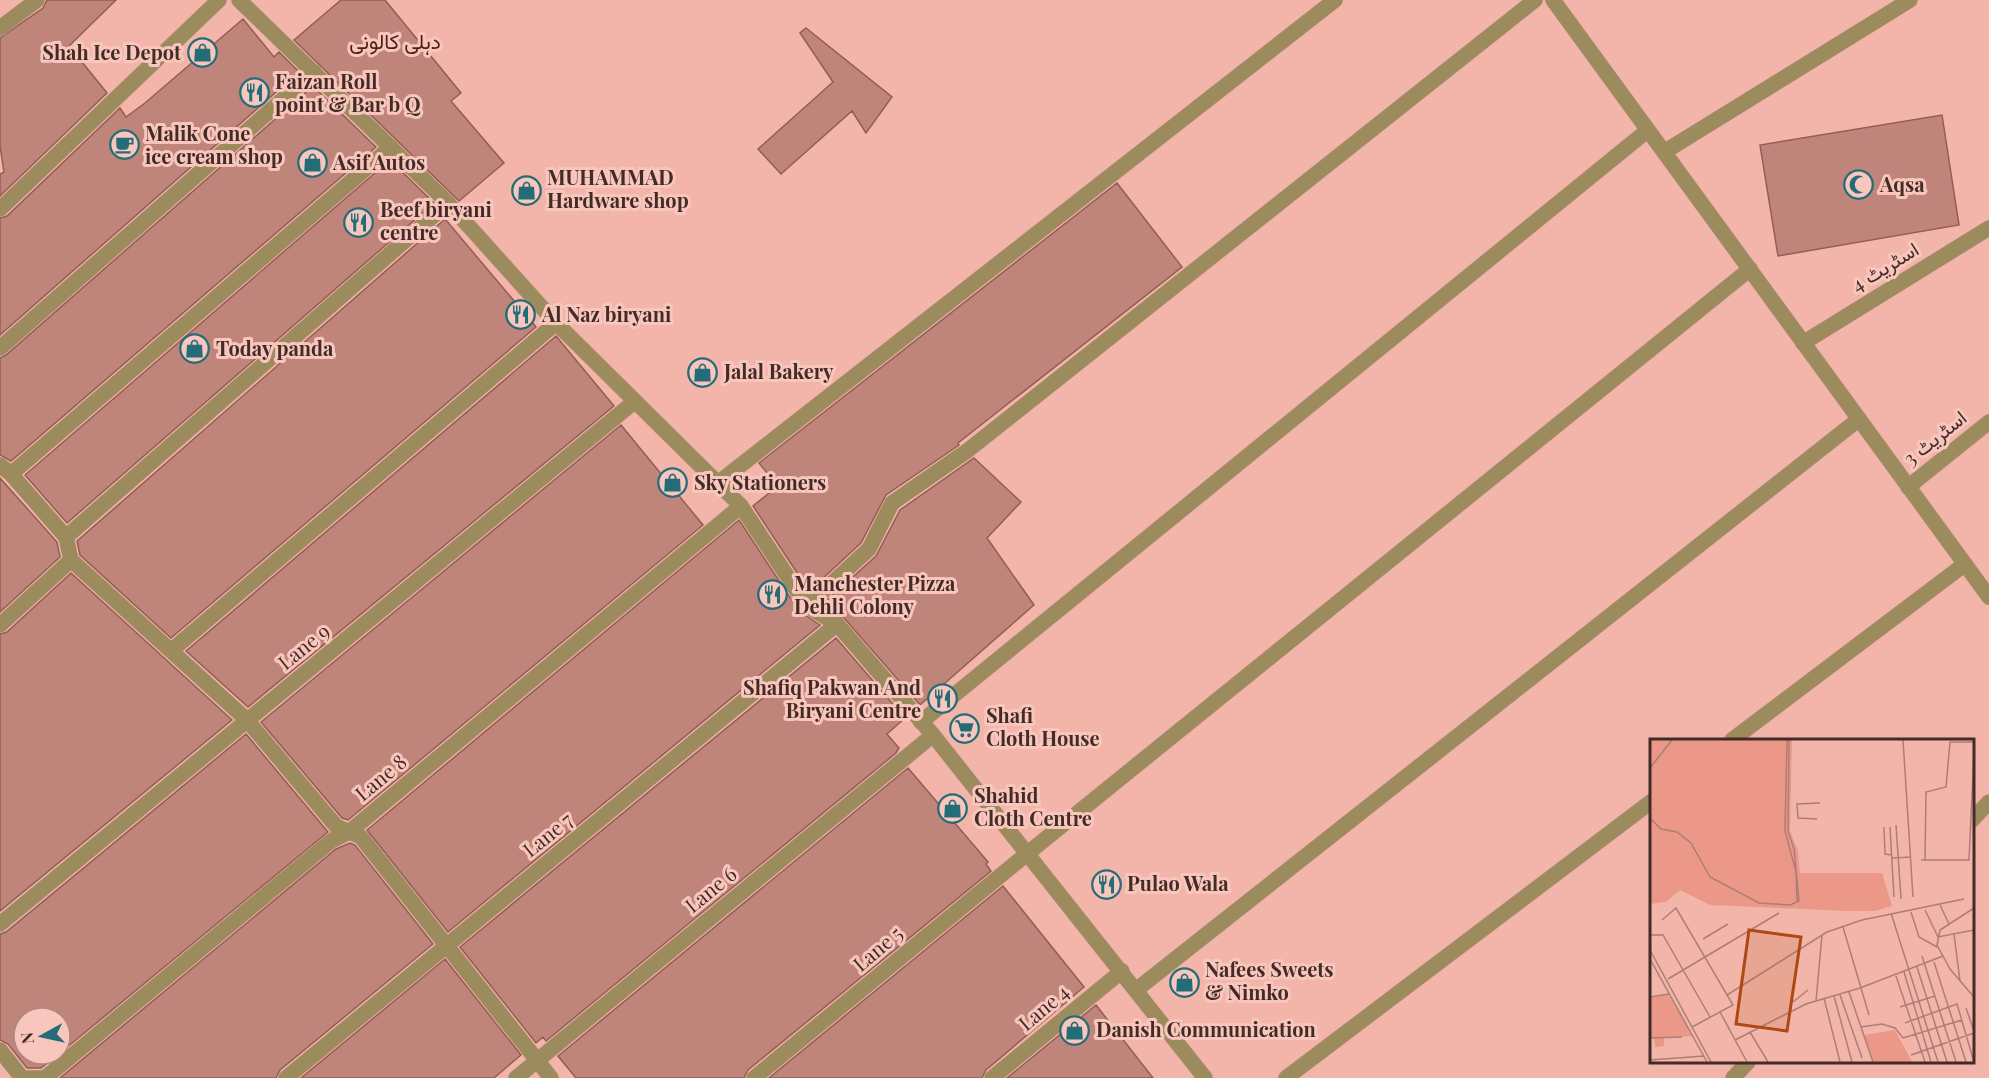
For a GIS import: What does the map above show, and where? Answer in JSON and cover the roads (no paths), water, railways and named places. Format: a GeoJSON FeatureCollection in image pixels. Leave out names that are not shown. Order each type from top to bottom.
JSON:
{"type":"FeatureCollection","features":[{"type":"Feature","properties":{"kind":"street"},"geometry":{"type":"LineString","coordinates":[[0,28],[37,0]]}},
{"type":"Feature","properties":{"kind":"street"},"geometry":{"type":"LineString","coordinates":[[0,209],[219,0]]}},
{"type":"Feature","properties":{"kind":"street"},"geometry":{"type":"LineString","coordinates":[[239,0],[448,203],[556,322],[741,506],[807,606],[837,624],[933,735],[1205,1078]]}},
{"type":"Feature","properties":{"kind":"street"},"geometry":{"type":"LineString","coordinates":[[718,483],[1335,0]]}},
{"type":"Feature","properties":{"kind":"street"},"geometry":{"type":"LineString","coordinates":[[807,606],[869,549],[892,503],[967,451],[1535,0]]}},
{"type":"Feature","properties":{"kind":"street"},"geometry":{"type":"LineString","coordinates":[[1553,0],[1989,597]]}},
{"type":"Feature","properties":{"kind":"street"},"geometry":{"type":"LineString","coordinates":[[1664,152],[1910,0]]}},
{"type":"Feature","properties":{"kind":"street"},"geometry":{"type":"LineString","coordinates":[[0,348],[314,72]]}},
{"type":"Feature","properties":{"kind":"street"},"geometry":{"type":"LineString","coordinates":[[921,722],[1648,130]]}},
{"type":"Feature","properties":{"kind":"street"},"geometry":{"type":"LineString","coordinates":[[391,147],[6,469],[66,537],[71,560],[247,720],[336,826],[361,837],[552,1078]]}},
{"type":"Feature","properties":{"kind":"street"},"geometry":{"type":"LineString","coordinates":[[66,537],[448,203]]}},
{"type":"Feature","properties":{"kind":"street","name":"اسٹریٹ 4"},"geometry":{"type":"LineString","coordinates":[[1803,343],[1989,228]]}},
{"type":"Feature","properties":{"kind":"street","name":"Lane 5"},"geometry":{"type":"LineString","coordinates":[[754,1078],[1028,853],[1750,269]]}},
{"type":"Feature","properties":{"kind":"street"},"geometry":{"type":"LineString","coordinates":[[172,650],[556,322]]}},
{"type":"Feature","properties":{"kind":"street","name":"Lane 9"},"geometry":{"type":"LineString","coordinates":[[0,924],[634,402]]}},
{"type":"Feature","properties":{"kind":"street"},"geometry":{"type":"LineString","coordinates":[[1136,990],[1859,419]]}},
{"type":"Feature","properties":{"kind":"street","name":"اسٹریٹ 3"},"geometry":{"type":"LineString","coordinates":[[1908,487],[1989,422]]}},
{"type":"Feature","properties":{"kind":"street","name":"Lane 8"},"geometry":{"type":"LineString","coordinates":[[47,1077],[331,841],[349,832],[741,506]]}},
{"type":"Feature","properties":{"kind":"street"},"geometry":{"type":"LineString","coordinates":[[0,625],[71,560]]}},
{"type":"Feature","properties":{"kind":"street"},"geometry":{"type":"LineString","coordinates":[[1735,739],[1965,564]]}},
{"type":"Feature","properties":{"kind":"street","name":"Lane 7"},"geometry":{"type":"LineString","coordinates":[[286,1078],[837,624]]}},
{"type":"Feature","properties":{"kind":"street","name":"Lane 6"},"geometry":{"type":"LineString","coordinates":[[516,1078],[933,735]]}},
{"type":"Feature","properties":{"kind":"street"},"geometry":{"type":"LineString","coordinates":[[1974,818],[1989,802]]}},
{"type":"Feature","properties":{"kind":"street"},"geometry":{"type":"LineString","coordinates":[[1286,1078],[1650,803]]}},
{"type":"Feature","properties":{"kind":"street","name":"Lane 4"},"geometry":{"type":"LineString","coordinates":[[992,1078],[1122,971]]}},
{"type":"Feature","properties":{"kind":"street"},"geometry":{"type":"LineString","coordinates":[[0,1050],[23,1078],[47,1077]]}},
{"type":"Feature","properties":{"kind":"street"},"geometry":{"type":"LineString","coordinates":[[1733,1078],[1747,1063]]}},
{"type":"Feature","properties":{"kind":"place","name":"Shah Ice Depot"},"geometry":{"type":"Point","coordinates":[202,53]}},
{"type":"Feature","properties":{"kind":"place","name":"Faizan Roll point & Bar b Q"},"geometry":{"type":"Point","coordinates":[254,93]}},
{"type":"Feature","properties":{"kind":"place","name":"Malik Cone ice cream shop"},"geometry":{"type":"Point","coordinates":[124,145]}},
{"type":"Feature","properties":{"kind":"place","name":"Asif Autos"},"geometry":{"type":"Point","coordinates":[312,163]}},
{"type":"Feature","properties":{"kind":"place","name":"Aqsa"},"geometry":{"type":"Point","coordinates":[1859,185]}},
{"type":"Feature","properties":{"kind":"place","name":"MUHAMMAD Hardware shop"},"geometry":{"type":"Point","coordinates":[526,190]}},
{"type":"Feature","properties":{"kind":"place","name":"Beef biryani centre"},"geometry":{"type":"Point","coordinates":[359,222]}},
{"type":"Feature","properties":{"kind":"place","name":"Al Naz biryani"},"geometry":{"type":"Point","coordinates":[521,315]}},
{"type":"Feature","properties":{"kind":"place","name":"Today panda"},"geometry":{"type":"Point","coordinates":[195,349]}},
{"type":"Feature","properties":{"kind":"place","name":"Jalal Bakery"},"geometry":{"type":"Point","coordinates":[703,372]}},
{"type":"Feature","properties":{"kind":"place","name":"Sky Stationers"},"geometry":{"type":"Point","coordinates":[673,483]}},
{"type":"Feature","properties":{"kind":"place","name":"Manchester Pizza Dehli Colony"},"geometry":{"type":"Point","coordinates":[773,595]}},
{"type":"Feature","properties":{"kind":"place","name":"Shafiq Pakwan And Biryani Centre"},"geometry":{"type":"Point","coordinates":[942,699]}},
{"type":"Feature","properties":{"kind":"place","name":"Shafi Cloth House"},"geometry":{"type":"Point","coordinates":[965,728]}},
{"type":"Feature","properties":{"kind":"place","name":"Shahid Cloth Centre"},"geometry":{"type":"Point","coordinates":[953,808]}},
{"type":"Feature","properties":{"kind":"place","name":"Pulao Wala"},"geometry":{"type":"Point","coordinates":[1106,884]}},
{"type":"Feature","properties":{"kind":"place","name":"Nafees Sweets & Nimko"},"geometry":{"type":"Point","coordinates":[1184,982]}},
{"type":"Feature","properties":{"kind":"place","name":"Danish Communication"},"geometry":{"type":"Point","coordinates":[1075,1030]}},
{"type":"Feature","properties":{"kind":"district","name":"دہلی کالونی"},"geometry":{"type":"Point","coordinates":[395,42]}}]}
